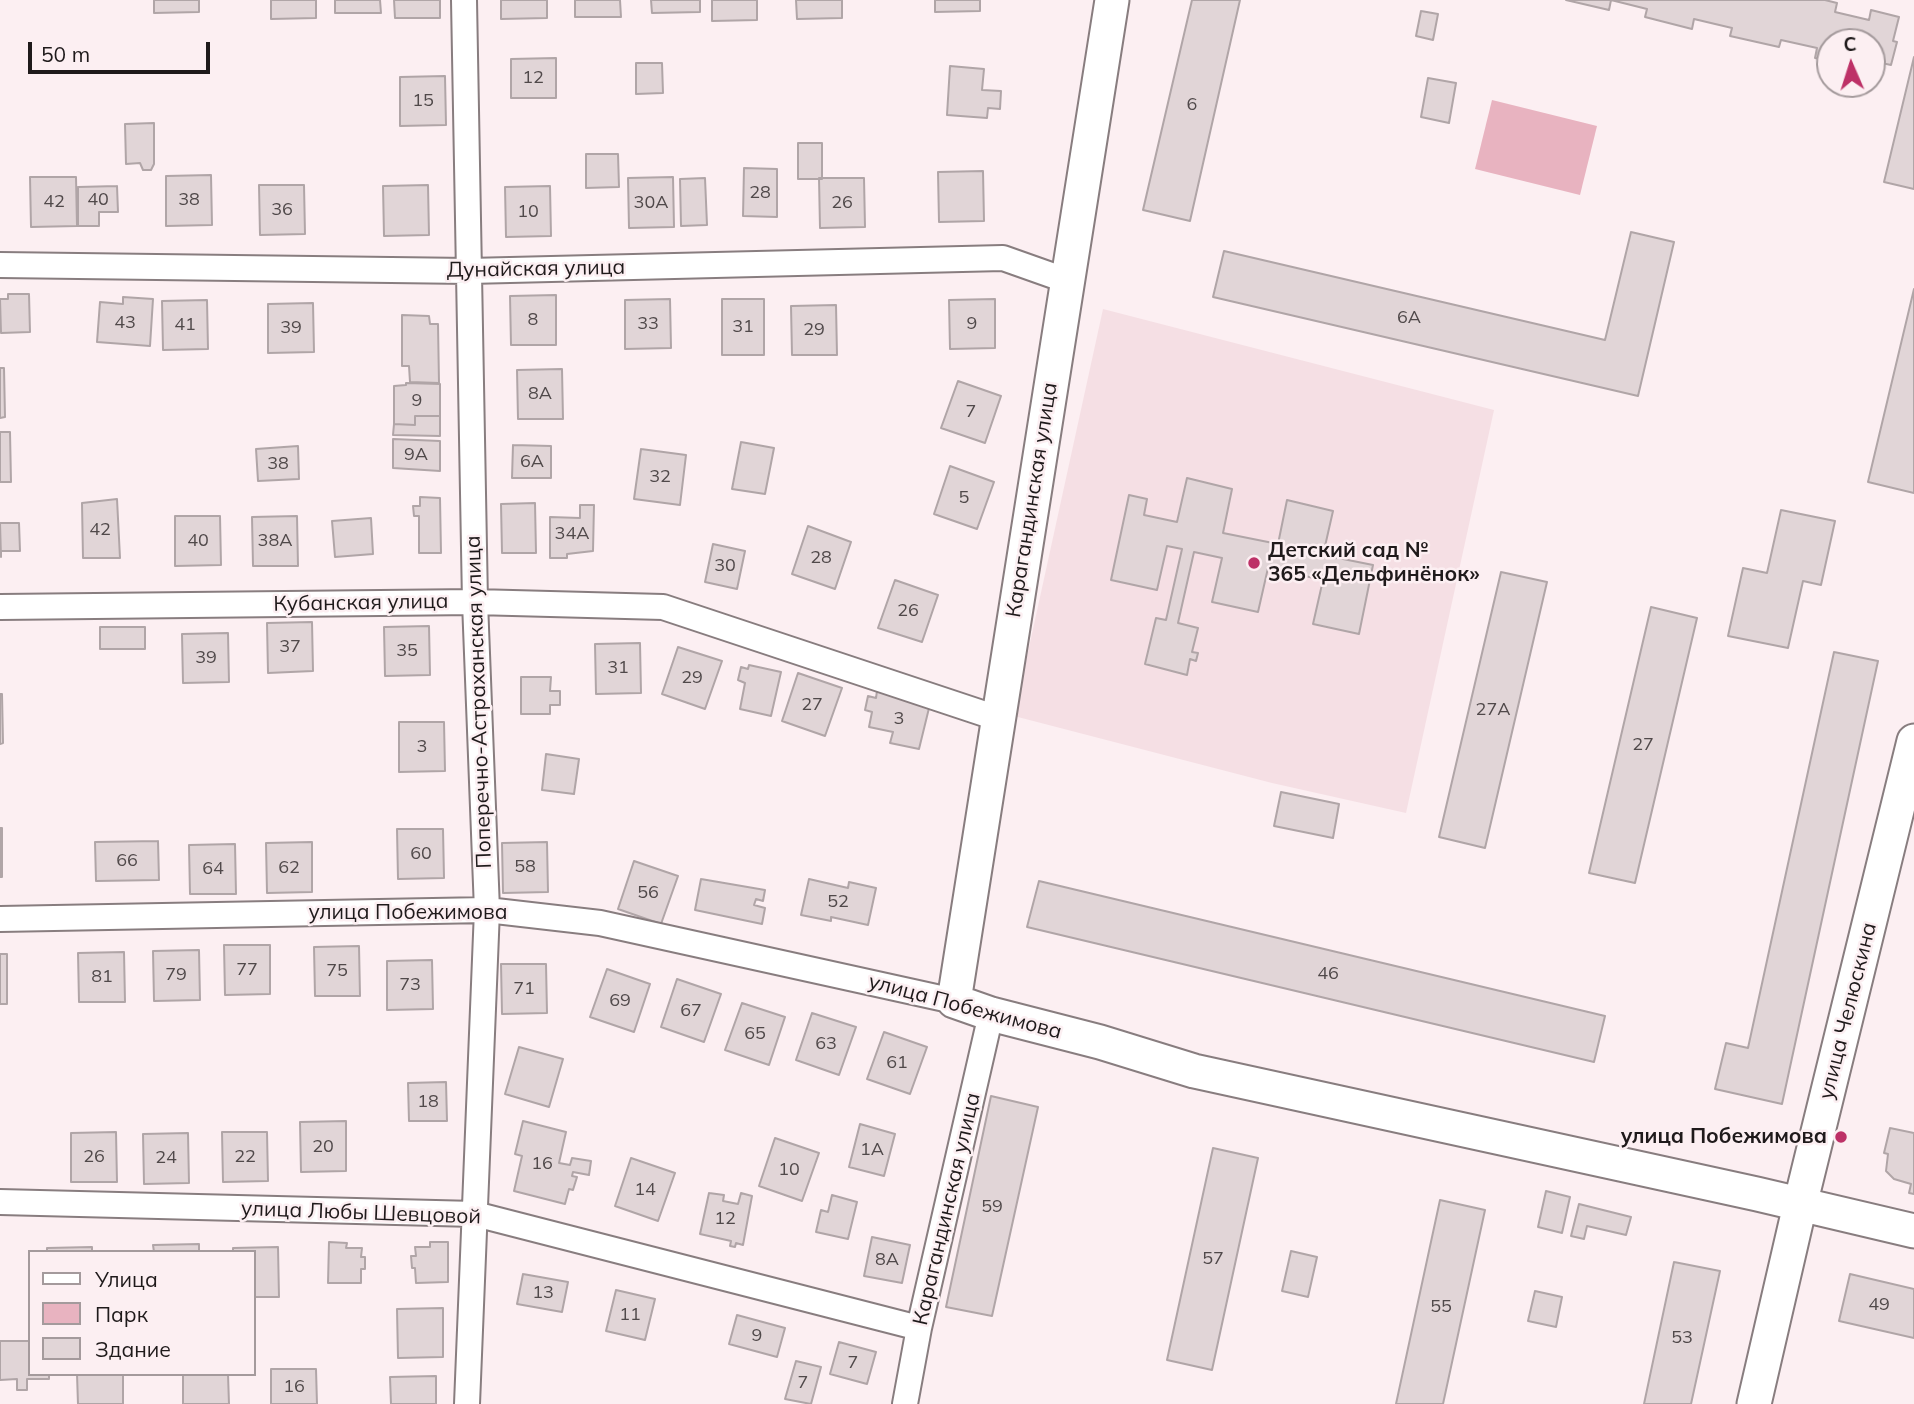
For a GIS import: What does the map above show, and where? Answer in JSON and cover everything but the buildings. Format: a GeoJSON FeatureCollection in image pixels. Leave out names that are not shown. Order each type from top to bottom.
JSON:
{"type":"FeatureCollection","features":[{"type":"Feature","properties":{"kind":"street","name":"Поперечно-Астраханская улица"},"geometry":{"type":"LineString","coordinates":[[464,0],[475,602],[487,910],[467,1404]]}},
{"type":"Feature","properties":{"kind":"street","name":"Карагандинская улица"},"geometry":{"type":"LineString","coordinates":[[954,1001],[1112,0]]}},
{"type":"Feature","properties":{"kind":"street","name":"Дунайская улица"},"geometry":{"type":"LineString","coordinates":[[0,265],[469,271],[1003,258],[1068,281]]}},
{"type":"Feature","properties":{"kind":"street","name":"Кубанская улица"},"geometry":{"type":"LineString","coordinates":[[0,607],[475,602],[663,607],[997,718]]}},
{"type":"Feature","properties":{"kind":"street","name":"улица Челюскина"},"geometry":{"type":"LineString","coordinates":[[1754,1404],[1914,741]]}},
{"type":"Feature","properties":{"kind":"street","name":"улица Побежимова"},"geometry":{"type":"LineString","coordinates":[[0,919],[487,910],[600,922],[954,1001],[991,1014],[1100,1042],[1194,1071],[1914,1231]]}},
{"type":"Feature","properties":{"kind":"street","name":"Карагандинская улица"},"geometry":{"type":"LineString","coordinates":[[905,1404],[919,1328],[991,1014]]}},
{"type":"Feature","properties":{"kind":"street","name":"улица Любы Шевцовой"},"geometry":{"type":"LineString","coordinates":[[0,1202],[475,1214],[919,1328]]}},
{"type":"Feature","properties":{"kind":"shaded area","name":"Детский сад № 365 «Дельфинёнок»"},"geometry":{"type":"Polygon","coordinates":[[[1103,309],[1494,410],[1406,813],[1272,783],[1014,716],[1103,309]]]}},
{"type":"Feature","properties":{"kind":"green space"},"geometry":{"type":"Polygon","coordinates":[[[1492,100],[1597,126],[1580,195],[1475,169],[1492,100]]]}},
{"type":"Feature","properties":{"kind":"place","name":"Детский сад № 365 «Дельфинёнок»"},"geometry":{"type":"Point","coordinates":[1254,563]}},
{"type":"Feature","properties":{"kind":"place","name":"улица Побежимова"},"geometry":{"type":"Point","coordinates":[1841,1137]}}]}
